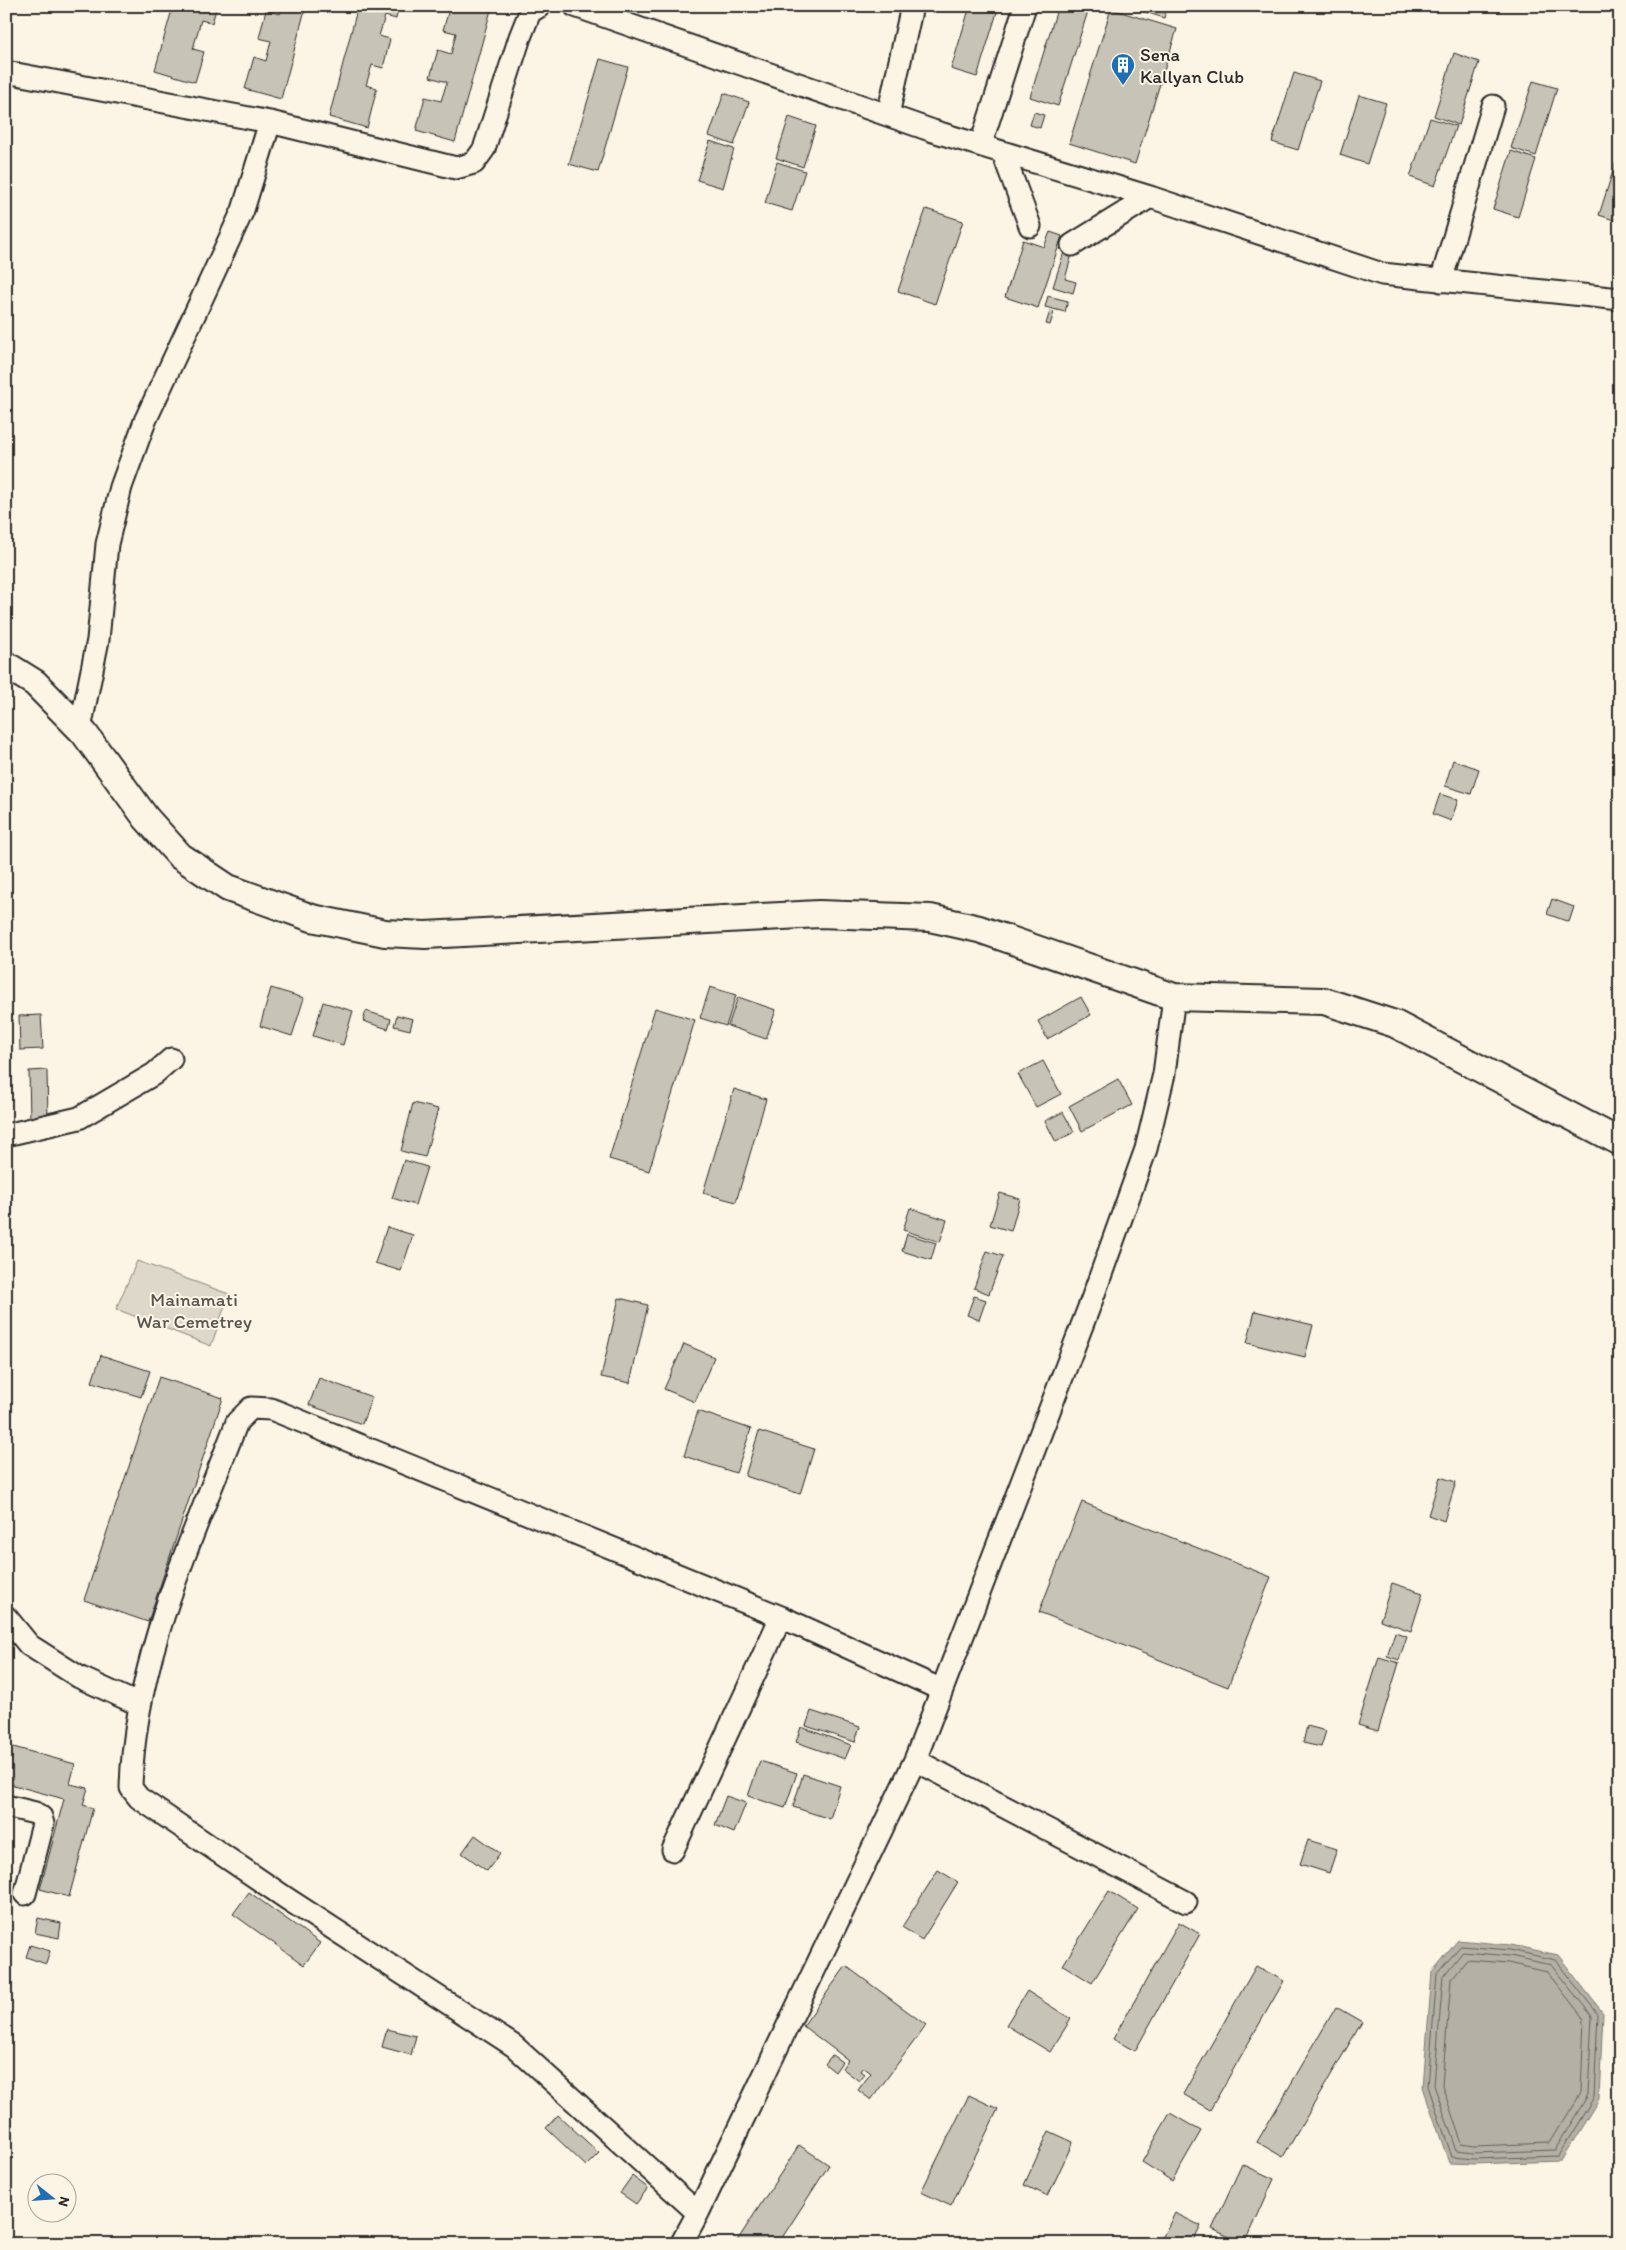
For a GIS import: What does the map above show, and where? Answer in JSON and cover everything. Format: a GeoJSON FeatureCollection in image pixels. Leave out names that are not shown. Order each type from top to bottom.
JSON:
{"type":"FeatureCollection","features":[{"type":"Feature","properties":{"kind":"main road"},"geometry":{"type":"LineString","coordinates":[[6,665],[35,683],[80,729],[146,818],[180,856],[228,888],[312,918],[385,933],[425,935],[819,914],[930,918],[979,930],[1174,998],[1324,1001],[1395,1024],[1620,1142]]}},
{"type":"Feature","properties":{"kind":"street"},"geometry":{"type":"LineString","coordinates":[[6,72],[270,122],[456,168],[474,163],[484,149],[530,12],[540,6]]}},
{"type":"Feature","properties":{"kind":"street"},"geometry":{"type":"LineString","coordinates":[[575,6],[888,115],[981,144],[1003,153],[1150,197],[1382,274],[1620,299]]}},
{"type":"Feature","properties":{"kind":"street"},"geometry":{"type":"LineString","coordinates":[[888,115],[912,6]]}},
{"type":"Feature","properties":{"kind":"street"},"geometry":{"type":"LineString","coordinates":[[981,144],[1025,6]]}},
{"type":"Feature","properties":{"kind":"street"},"geometry":{"type":"LineString","coordinates":[[1441,281],[1493,106]]}},
{"type":"Feature","properties":{"kind":"street"},"geometry":{"type":"LineString","coordinates":[[80,729],[98,640],[107,544],[120,487],[145,421],[243,210],[270,122]]}},
{"type":"Feature","properties":{"kind":"street"},"geometry":{"type":"LineString","coordinates":[[1003,153],[1030,226]]}},
{"type":"Feature","properties":{"kind":"street"},"geometry":{"type":"LineString","coordinates":[[1072,245],[1150,197]]}},
{"type":"Feature","properties":{"kind":"street"},"geometry":{"type":"LineString","coordinates":[[681,2244],[698,2213],[915,1760],[1092,1302],[1146,1149],[1164,1074],[1174,998]]}},
{"type":"Feature","properties":{"kind":"street"},"geometry":{"type":"LineString","coordinates":[[6,1135],[79,1118],[154,1074],[171,1059]]}},
{"type":"Feature","properties":{"kind":"street"},"geometry":{"type":"LineString","coordinates":[[698,2213],[514,2046],[286,1898],[139,1798],[131,1788],[140,1705],[152,1651],[237,1422],[251,1408],[271,1408],[781,1617],[942,1690]]}},
{"type":"Feature","properties":{"kind":"street"},"geometry":{"type":"LineString","coordinates":[[6,1617],[29,1645],[78,1677],[140,1705]]}},
{"type":"Feature","properties":{"kind":"street"},"geometry":{"type":"LineString","coordinates":[[674,1850],[781,1617]]}},
{"type":"Feature","properties":{"kind":"street"},"geometry":{"type":"LineString","coordinates":[[915,1760],[1186,1902]]}},
{"type":"Feature","properties":{"kind":"street"},"geometry":{"type":"LineString","coordinates":[[6,1806],[35,1813],[41,1817],[43,1824],[25,1894]]}},
{"type":"Feature","properties":{"kind":"green space","name":"Mainamati War Cemetrey"},"geometry":{"type":"Polygon","coordinates":[[[137,1261],[229,1294],[211,1346],[116,1309],[137,1261]]]}},
{"type":"Feature","properties":{"kind":"water"},"geometry":{"type":"Polygon","coordinates":[[[1458,1940],[1511,1945],[1558,1955],[1603,2013],[1599,2099],[1561,2161],[1449,2163],[1423,2087],[1432,1972],[1458,1940]]]}},
{"type":"Feature","properties":{"kind":"building"},"geometry":{"type":"Polygon","coordinates":[[[173,6],[217,6],[212,23],[201,20],[193,49],[204,52],[195,82],[155,70],[173,6]]]}},
{"type":"Feature","properties":{"kind":"building"},"geometry":{"type":"Polygon","coordinates":[[[282,6],[306,6],[281,99],[245,89],[254,57],[266,61],[271,41],[259,38],[266,10],[280,14],[282,6]]]}},
{"type":"Feature","properties":{"kind":"building"},"geometry":{"type":"Polygon","coordinates":[[[358,6],[399,6],[396,19],[385,16],[379,36],[390,39],[383,68],[372,65],[366,85],[377,88],[367,128],[329,117],[358,6]]]}},
{"type":"Feature","properties":{"kind":"building"},"geometry":{"type":"Polygon","coordinates":[[[450,6],[492,6],[455,142],[416,131],[425,97],[441,101],[447,82],[430,77],[438,50],[451,54],[456,33],[443,30],[450,6]]]}},
{"type":"Feature","properties":{"kind":"building"},"geometry":{"type":"Polygon","coordinates":[[[970,6],[999,6],[977,77],[951,69],[970,6]]]}},
{"type":"Feature","properties":{"kind":"building"},"geometry":{"type":"Polygon","coordinates":[[[1058,6],[1073,6],[1088,11],[1058,106],[1030,97],[1058,6]]]}},
{"type":"Feature","properties":{"kind":"building","name":"Sena Kallyan Club"},"geometry":{"type":"Polygon","coordinates":[[[1127,6],[1167,6],[1164,18],[1127,6]]]}},
{"type":"Feature","properties":{"kind":"building","name":"Sena Kallyan Club"},"geometry":{"type":"Polygon","coordinates":[[[1111,9],[1177,29],[1135,164],[1069,143],[1111,9]]]}},
{"type":"Feature","properties":{"kind":"building"},"geometry":{"type":"Polygon","coordinates":[[[1454,53],[1479,62],[1459,125],[1434,116],[1454,53]]]}},
{"type":"Feature","properties":{"kind":"building"},"geometry":{"type":"Polygon","coordinates":[[[600,59],[628,67],[598,172],[569,164],[600,59]]]}},
{"type":"Feature","properties":{"kind":"building"},"geometry":{"type":"Polygon","coordinates":[[[1294,73],[1320,81],[1298,150],[1272,142],[1294,73]]]}},
{"type":"Feature","properties":{"kind":"building"},"geometry":{"type":"Polygon","coordinates":[[[1533,81],[1557,88],[1536,156],[1511,148],[1533,81]]]}},
{"type":"Feature","properties":{"kind":"building"},"geometry":{"type":"Polygon","coordinates":[[[724,93],[749,102],[734,145],[709,136],[724,93]]]}},
{"type":"Feature","properties":{"kind":"building"},"geometry":{"type":"Polygon","coordinates":[[[1359,95],[1386,103],[1367,164],[1340,155],[1359,95]]]}},
{"type":"Feature","properties":{"kind":"building"},"geometry":{"type":"Polygon","coordinates":[[[1034,112],[1044,115],[1040,128],[1030,125],[1034,112]]]}},
{"type":"Feature","properties":{"kind":"building"},"geometry":{"type":"Polygon","coordinates":[[[789,117],[816,126],[803,167],[776,158],[789,117]]]}},
{"type":"Feature","properties":{"kind":"building"},"geometry":{"type":"Polygon","coordinates":[[[1430,118],[1456,126],[1435,186],[1410,177],[1430,118]]]}},
{"type":"Feature","properties":{"kind":"building"},"geometry":{"type":"Polygon","coordinates":[[[710,141],[734,149],[723,188],[697,180],[710,141]]]}},
{"type":"Feature","properties":{"kind":"building"},"geometry":{"type":"Polygon","coordinates":[[[1511,151],[1536,159],[1518,217],[1493,209],[1511,151]]]}},
{"type":"Feature","properties":{"kind":"building"},"geometry":{"type":"Polygon","coordinates":[[[1620,152],[1620,222],[1599,215],[1620,152]]]}},
{"type":"Feature","properties":{"kind":"building"},"geometry":{"type":"Polygon","coordinates":[[[777,162],[805,171],[792,211],[765,203],[777,162]]]}},
{"type":"Feature","properties":{"kind":"building"},"geometry":{"type":"Polygon","coordinates":[[[926,209],[963,221],[935,304],[898,291],[926,209]]]}},
{"type":"Feature","properties":{"kind":"building"},"geometry":{"type":"Polygon","coordinates":[[[1050,232],[1062,236],[1038,308],[1005,297],[1023,240],[1044,247],[1050,232]]]}},
{"type":"Feature","properties":{"kind":"building"},"geometry":{"type":"Polygon","coordinates":[[[1064,252],[1072,254],[1065,279],[1076,282],[1073,293],[1053,287],[1064,252]]]}},
{"type":"Feature","properties":{"kind":"building"},"geometry":{"type":"Polygon","coordinates":[[[1048,296],[1068,301],[1065,312],[1045,307],[1048,296]]]}},
{"type":"Feature","properties":{"kind":"building"},"geometry":{"type":"Polygon","coordinates":[[[1050,311],[1054,312],[1050,325],[1046,324],[1050,311]]]}},
{"type":"Feature","properties":{"kind":"building"},"geometry":{"type":"Polygon","coordinates":[[[1453,760],[1479,769],[1471,794],[1445,786],[1453,760]]]}},
{"type":"Feature","properties":{"kind":"building"},"geometry":{"type":"Polygon","coordinates":[[[1440,794],[1458,800],[1451,821],[1433,814],[1440,794]]]}},
{"type":"Feature","properties":{"kind":"building"},"geometry":{"type":"Polygon","coordinates":[[[1552,899],[1574,907],[1569,922],[1547,914],[1552,899]]]}},
{"type":"Feature","properties":{"kind":"building"},"geometry":{"type":"Polygon","coordinates":[[[710,987],[736,995],[726,1026],[700,1018],[710,987]]]}},
{"type":"Feature","properties":{"kind":"building"},"geometry":{"type":"Polygon","coordinates":[[[271,988],[304,998],[292,1036],[260,1026],[271,988]]]}},
{"type":"Feature","properties":{"kind":"building"},"geometry":{"type":"Polygon","coordinates":[[[738,997],[776,1010],[766,1039],[728,1026],[738,997]]]}},
{"type":"Feature","properties":{"kind":"building"},"geometry":{"type":"Polygon","coordinates":[[[1081,997],[1091,1015],[1047,1039],[1038,1021],[1081,997]]]}},
{"type":"Feature","properties":{"kind":"building"},"geometry":{"type":"Polygon","coordinates":[[[323,1002],[353,1011],[343,1045],[313,1036],[323,1002]]]}},
{"type":"Feature","properties":{"kind":"building"},"geometry":{"type":"Polygon","coordinates":[[[655,1008],[695,1020],[649,1171],[609,1159],[655,1008]]]}},
{"type":"Feature","properties":{"kind":"building"},"geometry":{"type":"Polygon","coordinates":[[[366,1011],[391,1019],[388,1029],[363,1021],[366,1011]]]}},
{"type":"Feature","properties":{"kind":"building"},"geometry":{"type":"Polygon","coordinates":[[[41,1015],[43,1049],[20,1050],[19,1016],[41,1015]]]}},
{"type":"Feature","properties":{"kind":"building"},"geometry":{"type":"Polygon","coordinates":[[[397,1015],[413,1019],[410,1030],[394,1026],[397,1015]]]}},
{"type":"Feature","properties":{"kind":"building"},"geometry":{"type":"Polygon","coordinates":[[[1043,1061],[1061,1094],[1036,1107],[1018,1074],[1043,1061]]]}},
{"type":"Feature","properties":{"kind":"building"},"geometry":{"type":"Polygon","coordinates":[[[47,1070],[48,1119],[30,1120],[29,1071],[47,1070]]]}},
{"type":"Feature","properties":{"kind":"building"},"geometry":{"type":"Polygon","coordinates":[[[1118,1079],[1132,1105],[1082,1131],[1069,1106],[1118,1079]]]}},
{"type":"Feature","properties":{"kind":"building"},"geometry":{"type":"Polygon","coordinates":[[[734,1089],[766,1099],[736,1202],[703,1193],[734,1089]]]}},
{"type":"Feature","properties":{"kind":"building"},"geometry":{"type":"Polygon","coordinates":[[[413,1103],[438,1109],[425,1157],[401,1151],[413,1103]]]}},
{"type":"Feature","properties":{"kind":"building"},"geometry":{"type":"Polygon","coordinates":[[[1063,1112],[1074,1132],[1056,1142],[1045,1121],[1063,1112]]]}},
{"type":"Feature","properties":{"kind":"building"},"geometry":{"type":"Polygon","coordinates":[[[404,1160],[427,1167],[415,1205],[392,1198],[404,1160]]]}},
{"type":"Feature","properties":{"kind":"building"},"geometry":{"type":"Polygon","coordinates":[[[1000,1193],[1020,1199],[1011,1231],[990,1225],[1000,1193]]]}},
{"type":"Feature","properties":{"kind":"building"},"geometry":{"type":"Polygon","coordinates":[[[910,1208],[947,1220],[940,1242],[903,1230],[910,1208]]]}},
{"type":"Feature","properties":{"kind":"building"},"geometry":{"type":"Polygon","coordinates":[[[387,1227],[413,1235],[401,1271],[375,1263],[387,1227]]]}},
{"type":"Feature","properties":{"kind":"building"},"geometry":{"type":"Polygon","coordinates":[[[907,1234],[936,1243],[931,1260],[902,1251],[907,1234]]]}},
{"type":"Feature","properties":{"kind":"building"},"geometry":{"type":"Polygon","coordinates":[[[987,1251],[1003,1256],[989,1294],[974,1288],[987,1251]]]}},
{"type":"Feature","properties":{"kind":"building"},"geometry":{"type":"Polygon","coordinates":[[[974,1296],[986,1300],[979,1320],[967,1315],[974,1296]]]}},
{"type":"Feature","properties":{"kind":"building"},"geometry":{"type":"Polygon","coordinates":[[[619,1298],[648,1305],[630,1383],[601,1377],[619,1298]]]}},
{"type":"Feature","properties":{"kind":"building"},"geometry":{"type":"Polygon","coordinates":[[[1255,1311],[1313,1325],[1305,1357],[1247,1343],[1255,1311]]]}},
{"type":"Feature","properties":{"kind":"building"},"geometry":{"type":"Polygon","coordinates":[[[684,1344],[714,1357],[695,1402],[664,1389],[684,1344]]]}},
{"type":"Feature","properties":{"kind":"building"},"geometry":{"type":"Polygon","coordinates":[[[101,1355],[150,1371],[141,1397],[92,1382],[101,1355]]]}},
{"type":"Feature","properties":{"kind":"building"},"geometry":{"type":"Polygon","coordinates":[[[159,1377],[223,1398],[148,1622],[84,1600],[159,1377]]]}},
{"type":"Feature","properties":{"kind":"building"},"geometry":{"type":"Polygon","coordinates":[[[319,1378],[372,1397],[362,1424],[309,1405],[319,1378]]]}},
{"type":"Feature","properties":{"kind":"building"},"geometry":{"type":"Polygon","coordinates":[[[698,1411],[751,1429],[736,1473],[684,1456],[698,1411]]]}},
{"type":"Feature","properties":{"kind":"building"},"geometry":{"type":"Polygon","coordinates":[[[759,1431],[814,1449],[800,1494],[745,1476],[759,1431]]]}},
{"type":"Feature","properties":{"kind":"building"},"geometry":{"type":"Polygon","coordinates":[[[1440,1477],[1456,1482],[1444,1521],[1428,1515],[1440,1477]]]}},
{"type":"Feature","properties":{"kind":"building"},"geometry":{"type":"Polygon","coordinates":[[[1082,1502],[1271,1577],[1228,1687],[1039,1612],[1082,1502]]]}},
{"type":"Feature","properties":{"kind":"building"},"geometry":{"type":"Polygon","coordinates":[[[1392,1583],[1423,1593],[1411,1631],[1380,1620],[1392,1583]]]}},
{"type":"Feature","properties":{"kind":"building"},"geometry":{"type":"Polygon","coordinates":[[[1395,1632],[1407,1636],[1399,1660],[1387,1656],[1395,1632]]]}},
{"type":"Feature","properties":{"kind":"building"},"geometry":{"type":"Polygon","coordinates":[[[1379,1657],[1399,1663],[1378,1731],[1358,1725],[1379,1657]]]}},
{"type":"Feature","properties":{"kind":"building"},"geometry":{"type":"Polygon","coordinates":[[[811,1711],[860,1727],[855,1742],[806,1726],[811,1711]]]}},
{"type":"Feature","properties":{"kind":"building"},"geometry":{"type":"Polygon","coordinates":[[[1307,1726],[1326,1731],[1321,1747],[1303,1743],[1307,1726]]]}},
{"type":"Feature","properties":{"kind":"building"},"geometry":{"type":"Polygon","coordinates":[[[801,1727],[851,1745],[845,1759],[796,1742],[801,1727]]]}},
{"type":"Feature","properties":{"kind":"building"},"geometry":{"type":"Polygon","coordinates":[[[6,1745],[75,1764],[70,1784],[88,1788],[83,1805],[93,1808],[69,1897],[40,1889],[64,1799],[6,1783],[6,1745]]]}},
{"type":"Feature","properties":{"kind":"building"},"geometry":{"type":"Polygon","coordinates":[[[760,1761],[797,1773],[785,1808],[748,1796],[760,1761]]]}},
{"type":"Feature","properties":{"kind":"building"},"geometry":{"type":"Polygon","coordinates":[[[803,1774],[840,1786],[830,1819],[793,1807],[803,1774]]]}},
{"type":"Feature","properties":{"kind":"building"},"geometry":{"type":"Polygon","coordinates":[[[726,1796],[746,1803],[734,1833],[715,1825],[726,1796]]]}},
{"type":"Feature","properties":{"kind":"building"},"geometry":{"type":"Polygon","coordinates":[[[475,1835],[500,1853],[487,1871],[462,1853],[475,1835]]]}},
{"type":"Feature","properties":{"kind":"building"},"geometry":{"type":"Polygon","coordinates":[[[1308,1840],[1337,1849],[1329,1873],[1300,1864],[1308,1840]]]}},
{"type":"Feature","properties":{"kind":"building"},"geometry":{"type":"Polygon","coordinates":[[[938,1870],[958,1882],[922,1940],[902,1927],[938,1870]]]}},
{"type":"Feature","properties":{"kind":"building"},"geometry":{"type":"Polygon","coordinates":[[[1109,1891],[1138,1909],[1092,1983],[1063,1965],[1109,1891]]]}},
{"type":"Feature","properties":{"kind":"building"},"geometry":{"type":"Polygon","coordinates":[[[249,1892],[320,1943],[304,1965],[233,1914],[249,1892]]]}},
{"type":"Feature","properties":{"kind":"building"},"geometry":{"type":"Polygon","coordinates":[[[38,1918],[61,1923],[59,1938],[35,1933],[38,1918]]]}},
{"type":"Feature","properties":{"kind":"building"},"geometry":{"type":"Polygon","coordinates":[[[1179,1922],[1200,1934],[1135,2051],[1113,2039],[1179,1922]]]}},
{"type":"Feature","properties":{"kind":"building"},"geometry":{"type":"Polygon","coordinates":[[[30,1945],[50,1951],[46,1964],[26,1957],[30,1945]]]}},
{"type":"Feature","properties":{"kind":"building"},"geometry":{"type":"Polygon","coordinates":[[[846,1966],[926,2025],[871,2100],[858,2090],[871,2073],[863,2067],[860,2071],[864,2074],[859,2081],[842,2068],[848,2060],[803,2026],[846,1966]]]}},
{"type":"Feature","properties":{"kind":"building"},"geometry":{"type":"Polygon","coordinates":[[[1256,1966],[1284,1981],[1210,2110],[1183,2094],[1256,1966]]]}},
{"type":"Feature","properties":{"kind":"building"},"geometry":{"type":"Polygon","coordinates":[[[1027,1991],[1071,2019],[1050,2052],[1006,2025],[1027,1991]]]}},
{"type":"Feature","properties":{"kind":"building"},"geometry":{"type":"Polygon","coordinates":[[[1336,2007],[1362,2022],[1283,2157],[1257,2142],[1336,2007]]]}},
{"type":"Feature","properties":{"kind":"building"},"geometry":{"type":"Polygon","coordinates":[[[387,2029],[416,2036],[411,2055],[382,2047],[387,2029]]]}},
{"type":"Feature","properties":{"kind":"building"},"geometry":{"type":"Polygon","coordinates":[[[832,2055],[842,2062],[835,2072],[825,2064],[832,2055]]]}},
{"type":"Feature","properties":{"kind":"building"},"geometry":{"type":"Polygon","coordinates":[[[969,2095],[998,2109],[951,2206],[921,2192],[969,2095]]]}},
{"type":"Feature","properties":{"kind":"building"},"geometry":{"type":"Polygon","coordinates":[[[1170,2113],[1201,2131],[1172,2181],[1142,2162],[1170,2113]]]}},
{"type":"Feature","properties":{"kind":"building"},"geometry":{"type":"Polygon","coordinates":[[[558,2115],[599,2153],[586,2166],[546,2128],[558,2115]]]}},
{"type":"Feature","properties":{"kind":"building"},"geometry":{"type":"Polygon","coordinates":[[[1049,2131],[1073,2142],[1048,2196],[1024,2185],[1049,2131]]]}},
{"type":"Feature","properties":{"kind":"building"},"geometry":{"type":"Polygon","coordinates":[[[799,2145],[829,2165],[778,2244],[735,2244],[799,2145]]]}},
{"type":"Feature","properties":{"kind":"building"},"geometry":{"type":"Polygon","coordinates":[[[1242,2164],[1274,2179],[1245,2244],[1212,2229],[1242,2164]]]}},
{"type":"Feature","properties":{"kind":"building"},"geometry":{"type":"Polygon","coordinates":[[[632,2176],[648,2188],[636,2204],[620,2193],[632,2176]]]}},
{"type":"Feature","properties":{"kind":"building"},"geometry":{"type":"Polygon","coordinates":[[[1175,2213],[1201,2226],[1192,2244],[1159,2244],[1175,2213]]]}},
{"type":"Feature","properties":{"kind":"place","name":"Sena Kallyan Club"},"geometry":{"type":"Point","coordinates":[1123,86]}}]}
